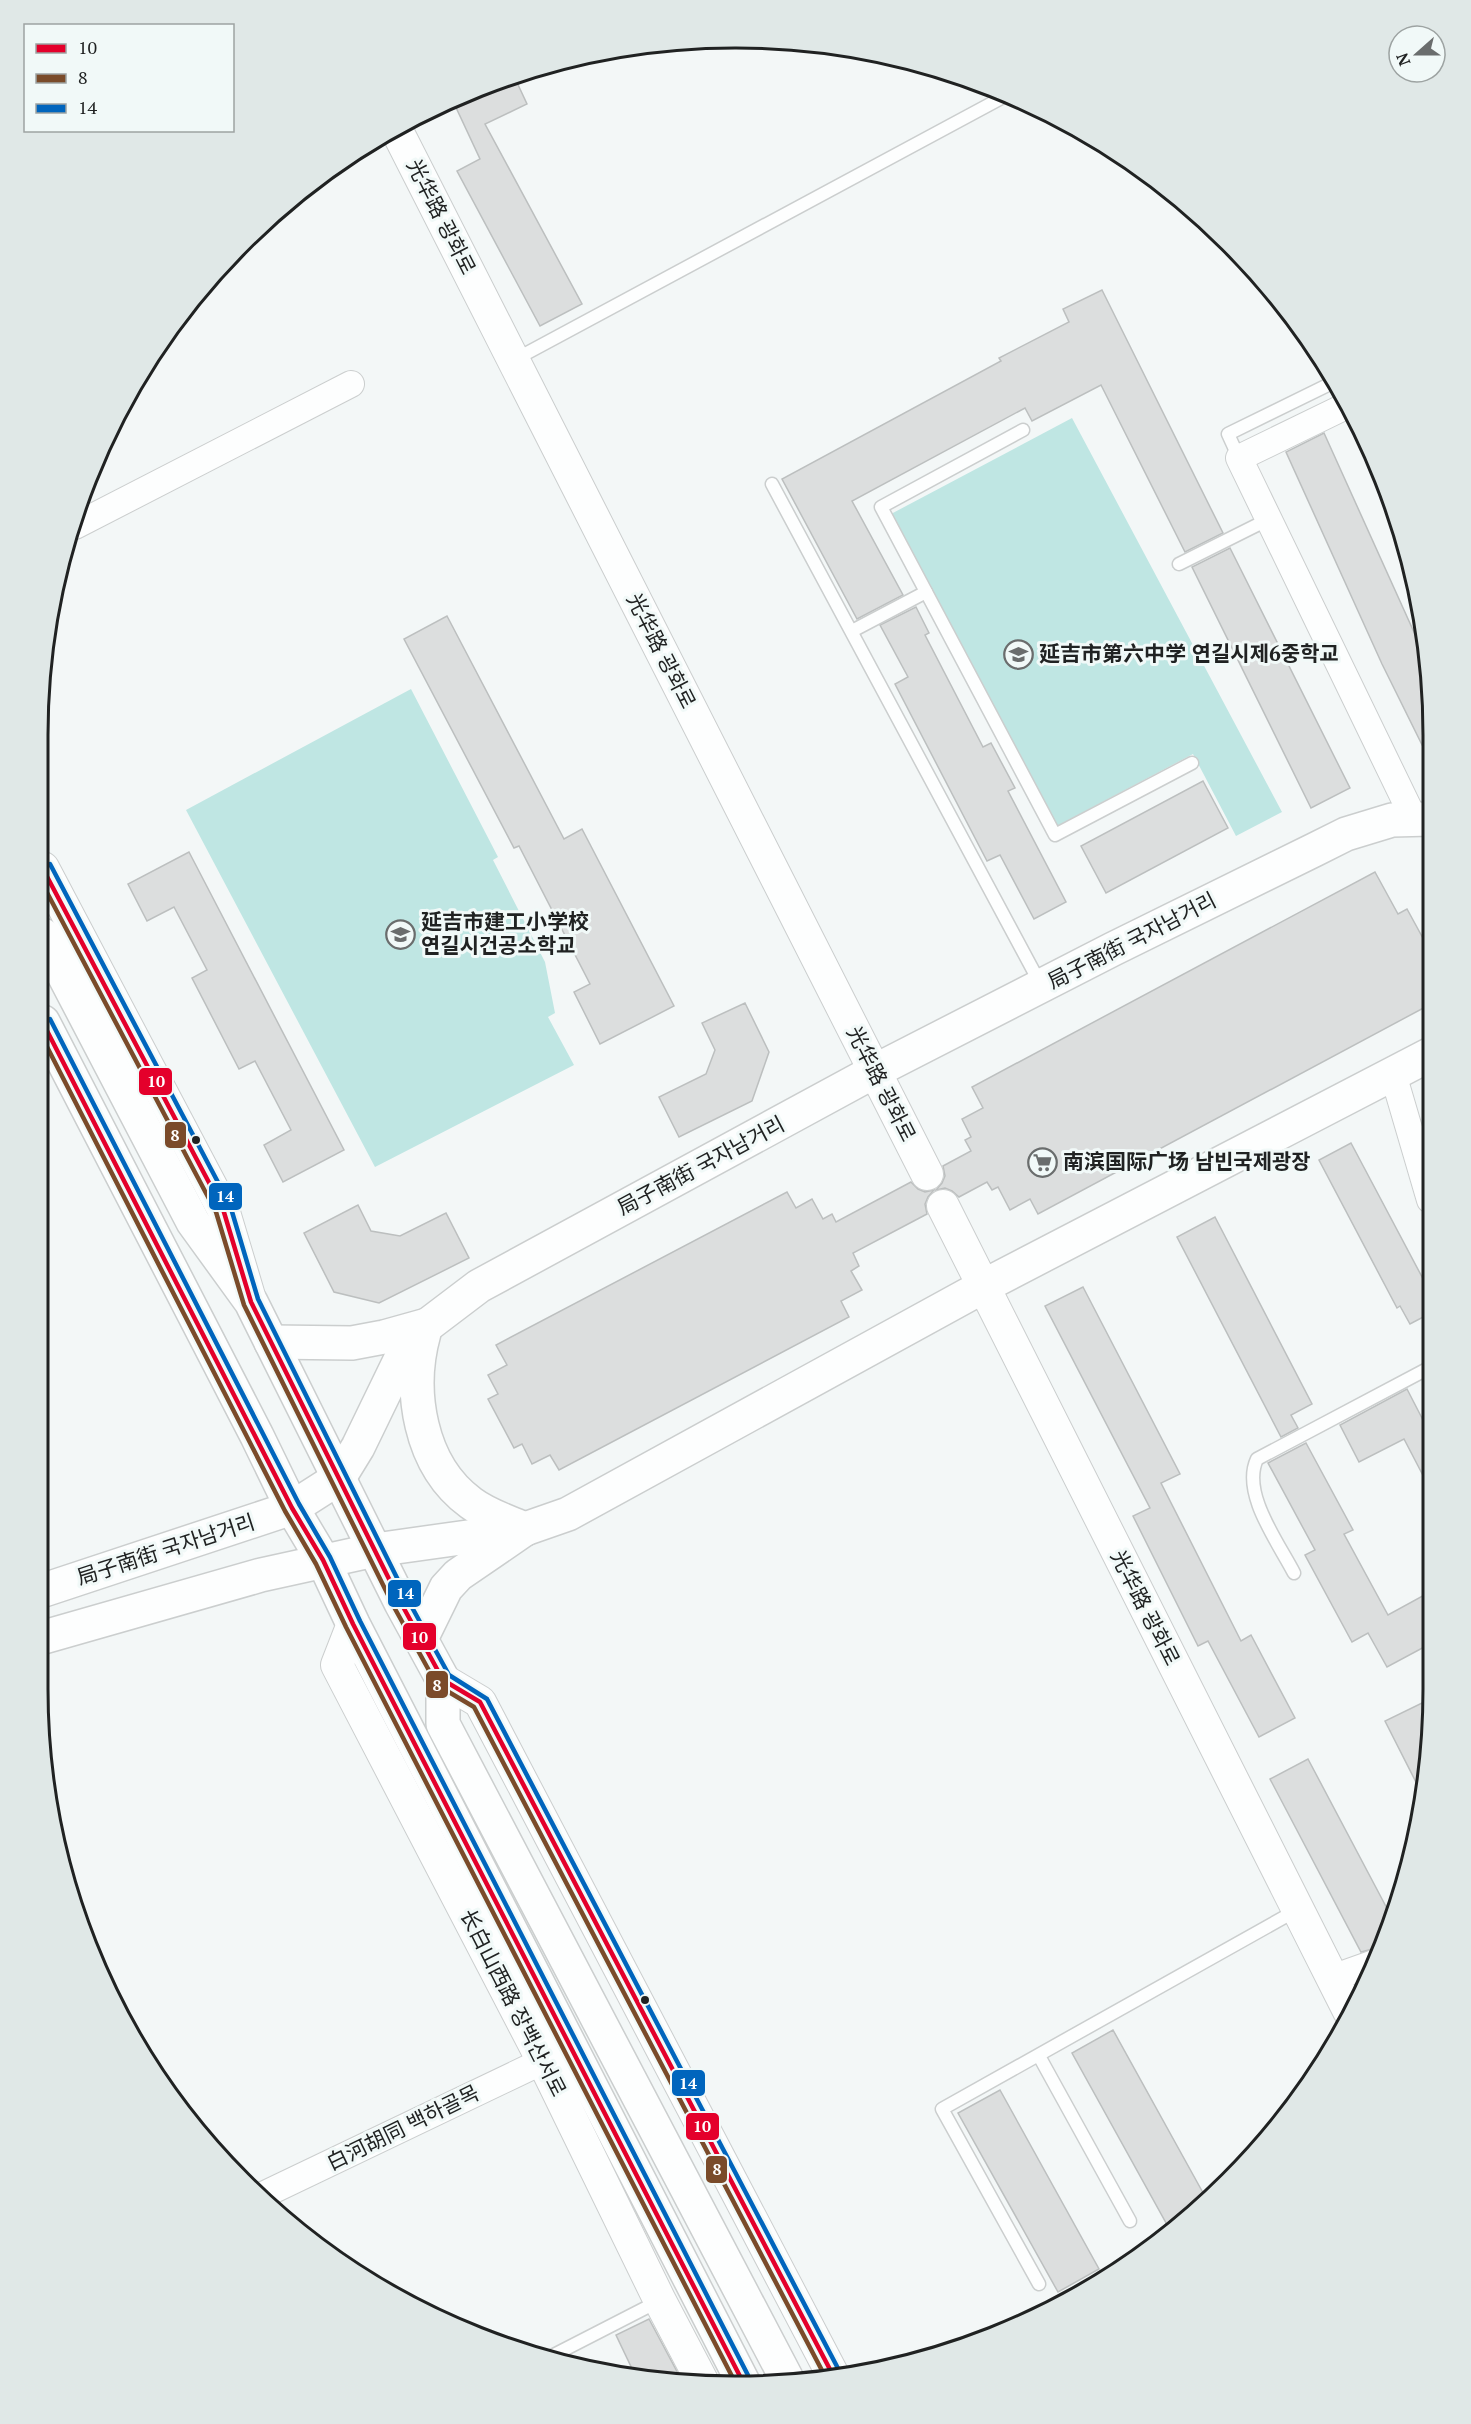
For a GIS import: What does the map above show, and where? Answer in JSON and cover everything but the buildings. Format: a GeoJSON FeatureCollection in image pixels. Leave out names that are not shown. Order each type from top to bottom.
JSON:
{"type":"FeatureCollection","features":[{"type":"Feature","properties":{"kind":"main road","name":"局子南街 국자남거리"},"geometry":{"type":"LineString","coordinates":[[48,1589],[292,1508],[339,1478],[358,1446],[407,1346],[427,1326],[479,1286],[875,1071],[1346,834],[1392,820],[1423,819]]}},
{"type":"Feature","properties":{"kind":"main road"},"geometry":{"type":"LineString","coordinates":[[48,943],[193,1222],[251,1302],[443,1680],[443,1724],[785,2374]]}},
{"type":"Feature","properties":{"kind":"main road","name":"长白山西路 장백산서로"},"geometry":{"type":"LineString","coordinates":[[48,1040],[52,1058],[292,1508],[323,1560],[353,1624],[740,2376]]}},
{"type":"Feature","properties":{"kind":"main road"},"geometry":{"type":"LineString","coordinates":[[48,1636],[261,1575],[323,1560],[375,1550],[525,1529],[568,1514],[984,1286],[1423,1058]]}},
{"type":"Feature","properties":{"kind":"main road"},"geometry":{"type":"LineString","coordinates":[[271,1342],[352,1342],[427,1326]]}},
{"type":"Feature","properties":{"kind":"main road"},"geometry":{"type":"LineString","coordinates":[[427,1326],[419,1350],[418,1404],[423,1431],[435,1460],[446,1477],[469,1502],[489,1515],[525,1529]]}},
{"type":"Feature","properties":{"kind":"main road"},"geometry":{"type":"LineString","coordinates":[[421,1639],[446,1588],[458,1575],[525,1529]]}},
{"type":"Feature","properties":{"kind":"street","name":"光华路 광화로"},"geometry":{"type":"LineString","coordinates":[[400,136],[927,1174]]}},
{"type":"Feature","properties":{"kind":"street"},"geometry":{"type":"LineString","coordinates":[[82,523],[351,384]]}},
{"type":"Feature","properties":{"kind":"street"},"geometry":{"type":"LineString","coordinates":[[1340,409],[1239,458],[1423,819]]}},
{"type":"Feature","properties":{"kind":"street"},"geometry":{"type":"LineString","coordinates":[[48,876],[223,1209],[251,1302]]}},
{"type":"Feature","properties":{"kind":"street"},"geometry":{"type":"LineString","coordinates":[[1393,1074],[1423,1176]]}},
{"type":"Feature","properties":{"kind":"street","name":"光华路 광화로"},"geometry":{"type":"LineString","coordinates":[[943,1206],[1346,2005]]}},
{"type":"Feature","properties":{"kind":"street","name":"长白山西路 장백산서로"},"geometry":{"type":"LineString","coordinates":[[353,1624],[337,1665],[543,2061],[660,2301],[699,2375]]}},
{"type":"Feature","properties":{"kind":"street"},"geometry":{"type":"LineString","coordinates":[[443,1680],[480,1702],[830,2369]]}},
{"type":"Feature","properties":{"kind":"street"},"geometry":{"type":"LineString","coordinates":[[1332,1978],[1364,1967]]}},
{"type":"Feature","properties":{"kind":"street","name":"白河胡同 백하골목"},"geometry":{"type":"LineString","coordinates":[[268,2192],[543,2061]]}},
{"type":"Feature","properties":{"kind":"lane"},"geometry":{"type":"LineString","coordinates":[[513,361],[999,100]]}},
{"type":"Feature","properties":{"kind":"lane"},"geometry":{"type":"LineString","coordinates":[[1239,458],[1228,434],[1327,385]]}},
{"type":"Feature","properties":{"kind":"lane"},"geometry":{"type":"LineString","coordinates":[[1023,430],[881,507],[1055,835],[1192,763]]}},
{"type":"Feature","properties":{"kind":"lane"},"geometry":{"type":"LineString","coordinates":[[772,483],[1042,986]]}},
{"type":"Feature","properties":{"kind":"lane"},"geometry":{"type":"LineString","coordinates":[[1179,564],[1269,519]]}},
{"type":"Feature","properties":{"kind":"lane"},"geometry":{"type":"LineString","coordinates":[[852,631],[926,592]]}},
{"type":"Feature","properties":{"kind":"lane"},"geometry":{"type":"LineString","coordinates":[[1294,1573],[1253,1490],[1252,1470],[1257,1459],[1423,1371]]}},
{"type":"Feature","properties":{"kind":"lane"},"geometry":{"type":"LineString","coordinates":[[1039,2284],[942,2109],[1297,1910]]}},
{"type":"Feature","properties":{"kind":"lane"},"geometry":{"type":"LineString","coordinates":[[1039,2056],[1130,2222]]}},
{"type":"Feature","properties":{"kind":"lane"},"geometry":{"type":"LineString","coordinates":[[558,2353],[660,2301]]}},
{"type":"Feature","properties":{"kind":"shaded area"},"geometry":{"type":"Polygon","coordinates":[[[1072,418],[1282,812],[1236,836],[1193,754],[1057,826],[891,514],[1072,418]]]}},
{"type":"Feature","properties":{"kind":"shaded area"},"geometry":{"type":"Polygon","coordinates":[[[411,689],[498,857],[493,860],[545,962],[555,1013],[548,1017],[574,1065],[375,1167],[186,810],[411,689]]]}},
{"type":"Feature","properties":{"kind":"transit line","name":"14"},"geometry":{"type":"LineString","coordinates":[[50,864],[230,1205],[258,1299],[408,1600],[449,1675],[487,1699],[838,2368]]}},
{"type":"Feature","properties":{"kind":"transit line","name":"10"},"geometry":{"type":"LineString","coordinates":[[48,878],[223,1209],[251,1302],[401,1603],[443,1680],[480,1702],[830,2369]]}},
{"type":"Feature","properties":{"kind":"transit line","name":"8"},"geometry":{"type":"LineString","coordinates":[[48,894],[216,1212],[244,1305],[394,1607],[437,1685],[474,1707],[822,2370]]}},
{"type":"Feature","properties":{"kind":"transit line","name":"14"},"geometry":{"type":"LineString","coordinates":[[50,1019],[299,1504],[330,1557],[360,1621],[748,2376]]}},
{"type":"Feature","properties":{"kind":"transit line","name":"10"},"geometry":{"type":"LineString","coordinates":[[48,1033],[292,1508],[323,1560],[353,1624],[740,2376]]}},
{"type":"Feature","properties":{"kind":"transit line","name":"8"},"geometry":{"type":"LineString","coordinates":[[48,1049],[285,1511],[316,1564],[346,1627],[732,2376]]}},
{"type":"Feature","properties":{"kind":"place","name":"延吉市第六中学 연길시제6중학교"},"geometry":{"type":"Point","coordinates":[1018,654]}},
{"type":"Feature","properties":{"kind":"place","name":"延吉市建工小学校 연길시건공소학교"},"geometry":{"type":"Point","coordinates":[400,934]}},
{"type":"Feature","properties":{"kind":"place","name":"南滨国际广场 남빈국제광장"},"geometry":{"type":"Point","coordinates":[1042,1162]}}]}
